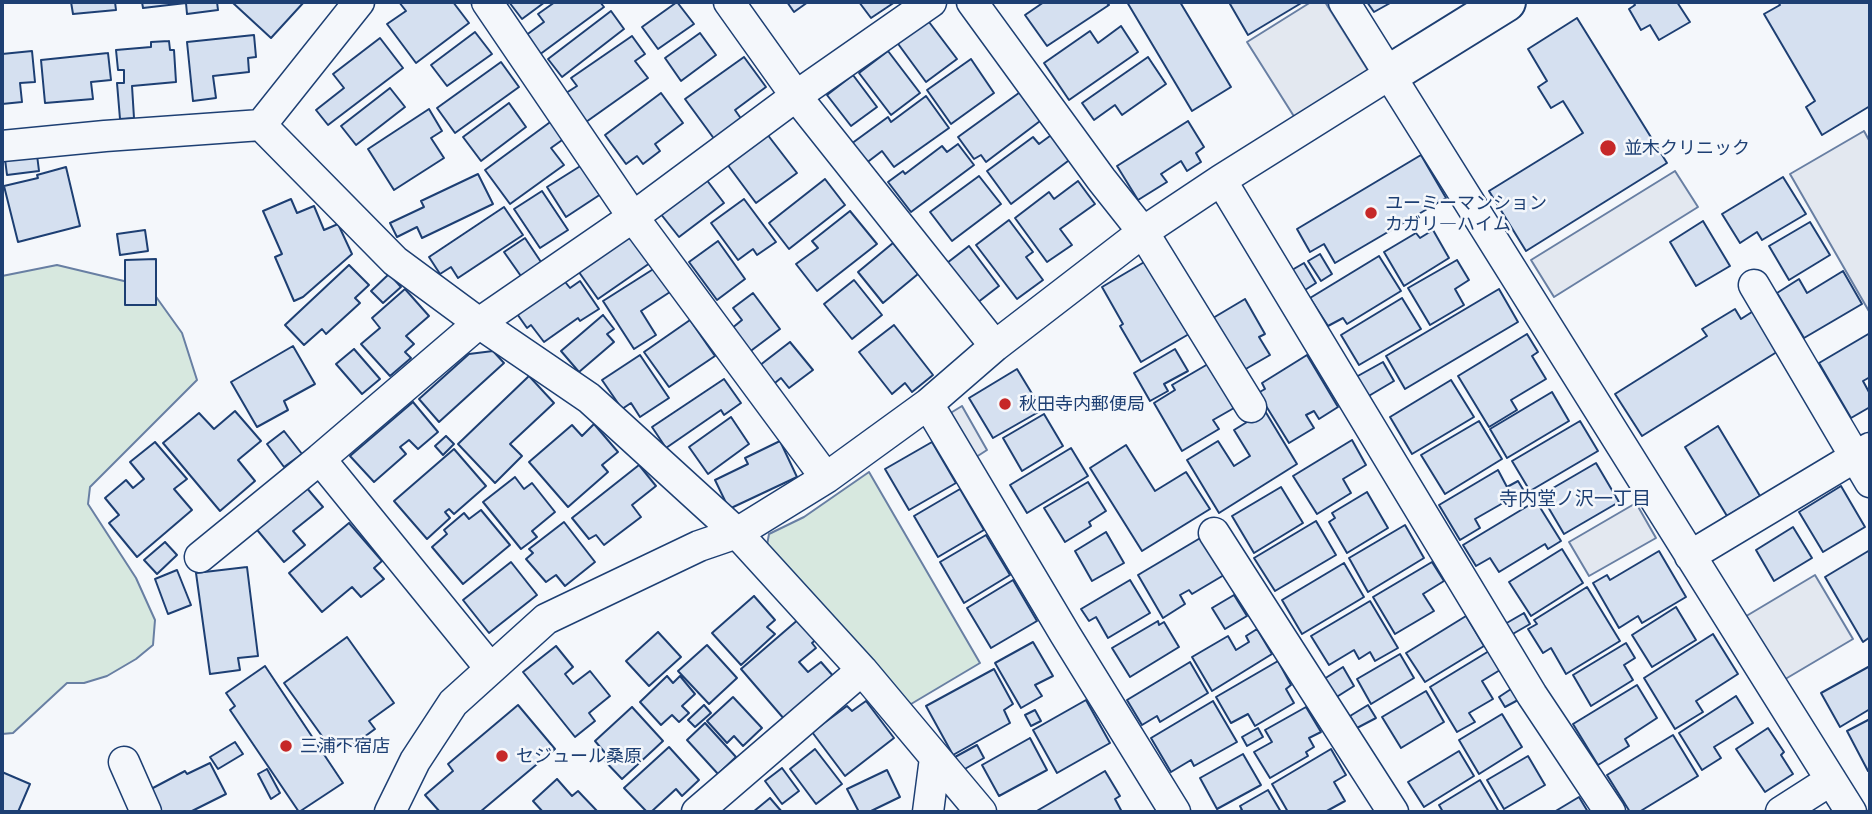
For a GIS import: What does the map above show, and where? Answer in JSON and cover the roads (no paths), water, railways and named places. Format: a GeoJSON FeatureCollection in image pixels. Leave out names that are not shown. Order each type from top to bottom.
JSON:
{"type":"FeatureCollection","features":[{"type":"Feature","properties":{"kind":"street"},"geometry":{"type":"LineString","coordinates":[[2,146],[261,125],[359,2]]}},
{"type":"Feature","properties":{"kind":"street"},"geometry":{"type":"LineString","coordinates":[[487,2],[634,217],[826,478]]}},
{"type":"Feature","properties":{"kind":"street"},"geometry":{"type":"LineString","coordinates":[[729,2],[796,96],[995,346]]}},
{"type":"Feature","properties":{"kind":"street"},"geometry":{"type":"LineString","coordinates":[[200,557],[479,323],[634,217],[796,96],[931,2]]}},
{"type":"Feature","properties":{"kind":"street"},"geometry":{"type":"LineString","coordinates":[[972,2],[1143,232],[1251,407]]}},
{"type":"Feature","properties":{"kind":"street"},"geometry":{"type":"LineString","coordinates":[[1344,2],[1851,812]]}},
{"type":"Feature","properties":{"kind":"street"},"geometry":{"type":"LineString","coordinates":[[390,812],[415,761],[453,703],[546,619],[699,546],[737,533],[826,478],[928,404],[995,346],[1143,232],[1221,180],[1506,2]]}},
{"type":"Feature","properties":{"kind":"street"},"geometry":{"type":"LineString","coordinates":[[261,125],[395,261],[479,323],[589,398],[737,533],[862,670],[981,812]]}},
{"type":"Feature","properties":{"kind":"street"},"geometry":{"type":"LineString","coordinates":[[1221,180],[1525,684],[1609,812]]}},
{"type":"Feature","properties":{"kind":"street"},"geometry":{"type":"LineString","coordinates":[[1755,285],[1863,452],[1870,482]]}},
{"type":"Feature","properties":{"kind":"street"},"geometry":{"type":"LineString","coordinates":[[928,404],[1175,812]]}},
{"type":"Feature","properties":{"kind":"street"},"geometry":{"type":"LineString","coordinates":[[1690,556],[1863,452]]}},
{"type":"Feature","properties":{"kind":"street"},"geometry":{"type":"LineString","coordinates":[[320,459],[490,668]]}},
{"type":"Feature","properties":{"kind":"street"},"geometry":{"type":"LineString","coordinates":[[1214,534],[1392,812]]}},
{"type":"Feature","properties":{"kind":"street"},"geometry":{"type":"LineString","coordinates":[[697,812],[862,670]]}},
{"type":"Feature","properties":{"kind":"street"},"geometry":{"type":"LineString","coordinates":[[928,812],[935,758]]}},
{"type":"Feature","properties":{"kind":"street"},"geometry":{"type":"LineString","coordinates":[[124,762],[146,812]]}},
{"type":"Feature","properties":{"kind":"street"},"geometry":{"type":"LineString","coordinates":[[1781,812],[1831,780]]}},
{"type":"Feature","properties":{"kind":"place","name":"並木クリニック"},"geometry":{"type":"Point","coordinates":[1608,148]}},
{"type":"Feature","properties":{"kind":"place","name":"ユーミーマンション カガリ―ハイム"},"geometry":{"type":"Point","coordinates":[1371,213]}},
{"type":"Feature","properties":{"kind":"place","name":"秋田寺内郵便局"},"geometry":{"type":"Point","coordinates":[1005,404]}},
{"type":"Feature","properties":{"kind":"place","name":"三浦下宿店"},"geometry":{"type":"Point","coordinates":[286,746]}},
{"type":"Feature","properties":{"kind":"place","name":"セジュール桑原"},"geometry":{"type":"Point","coordinates":[502,756]}},
{"type":"Feature","properties":{"kind":"district","name":"寺内堂ノ沢一丁目"},"geometry":{"type":"Point","coordinates":[1575,499]}}]}
